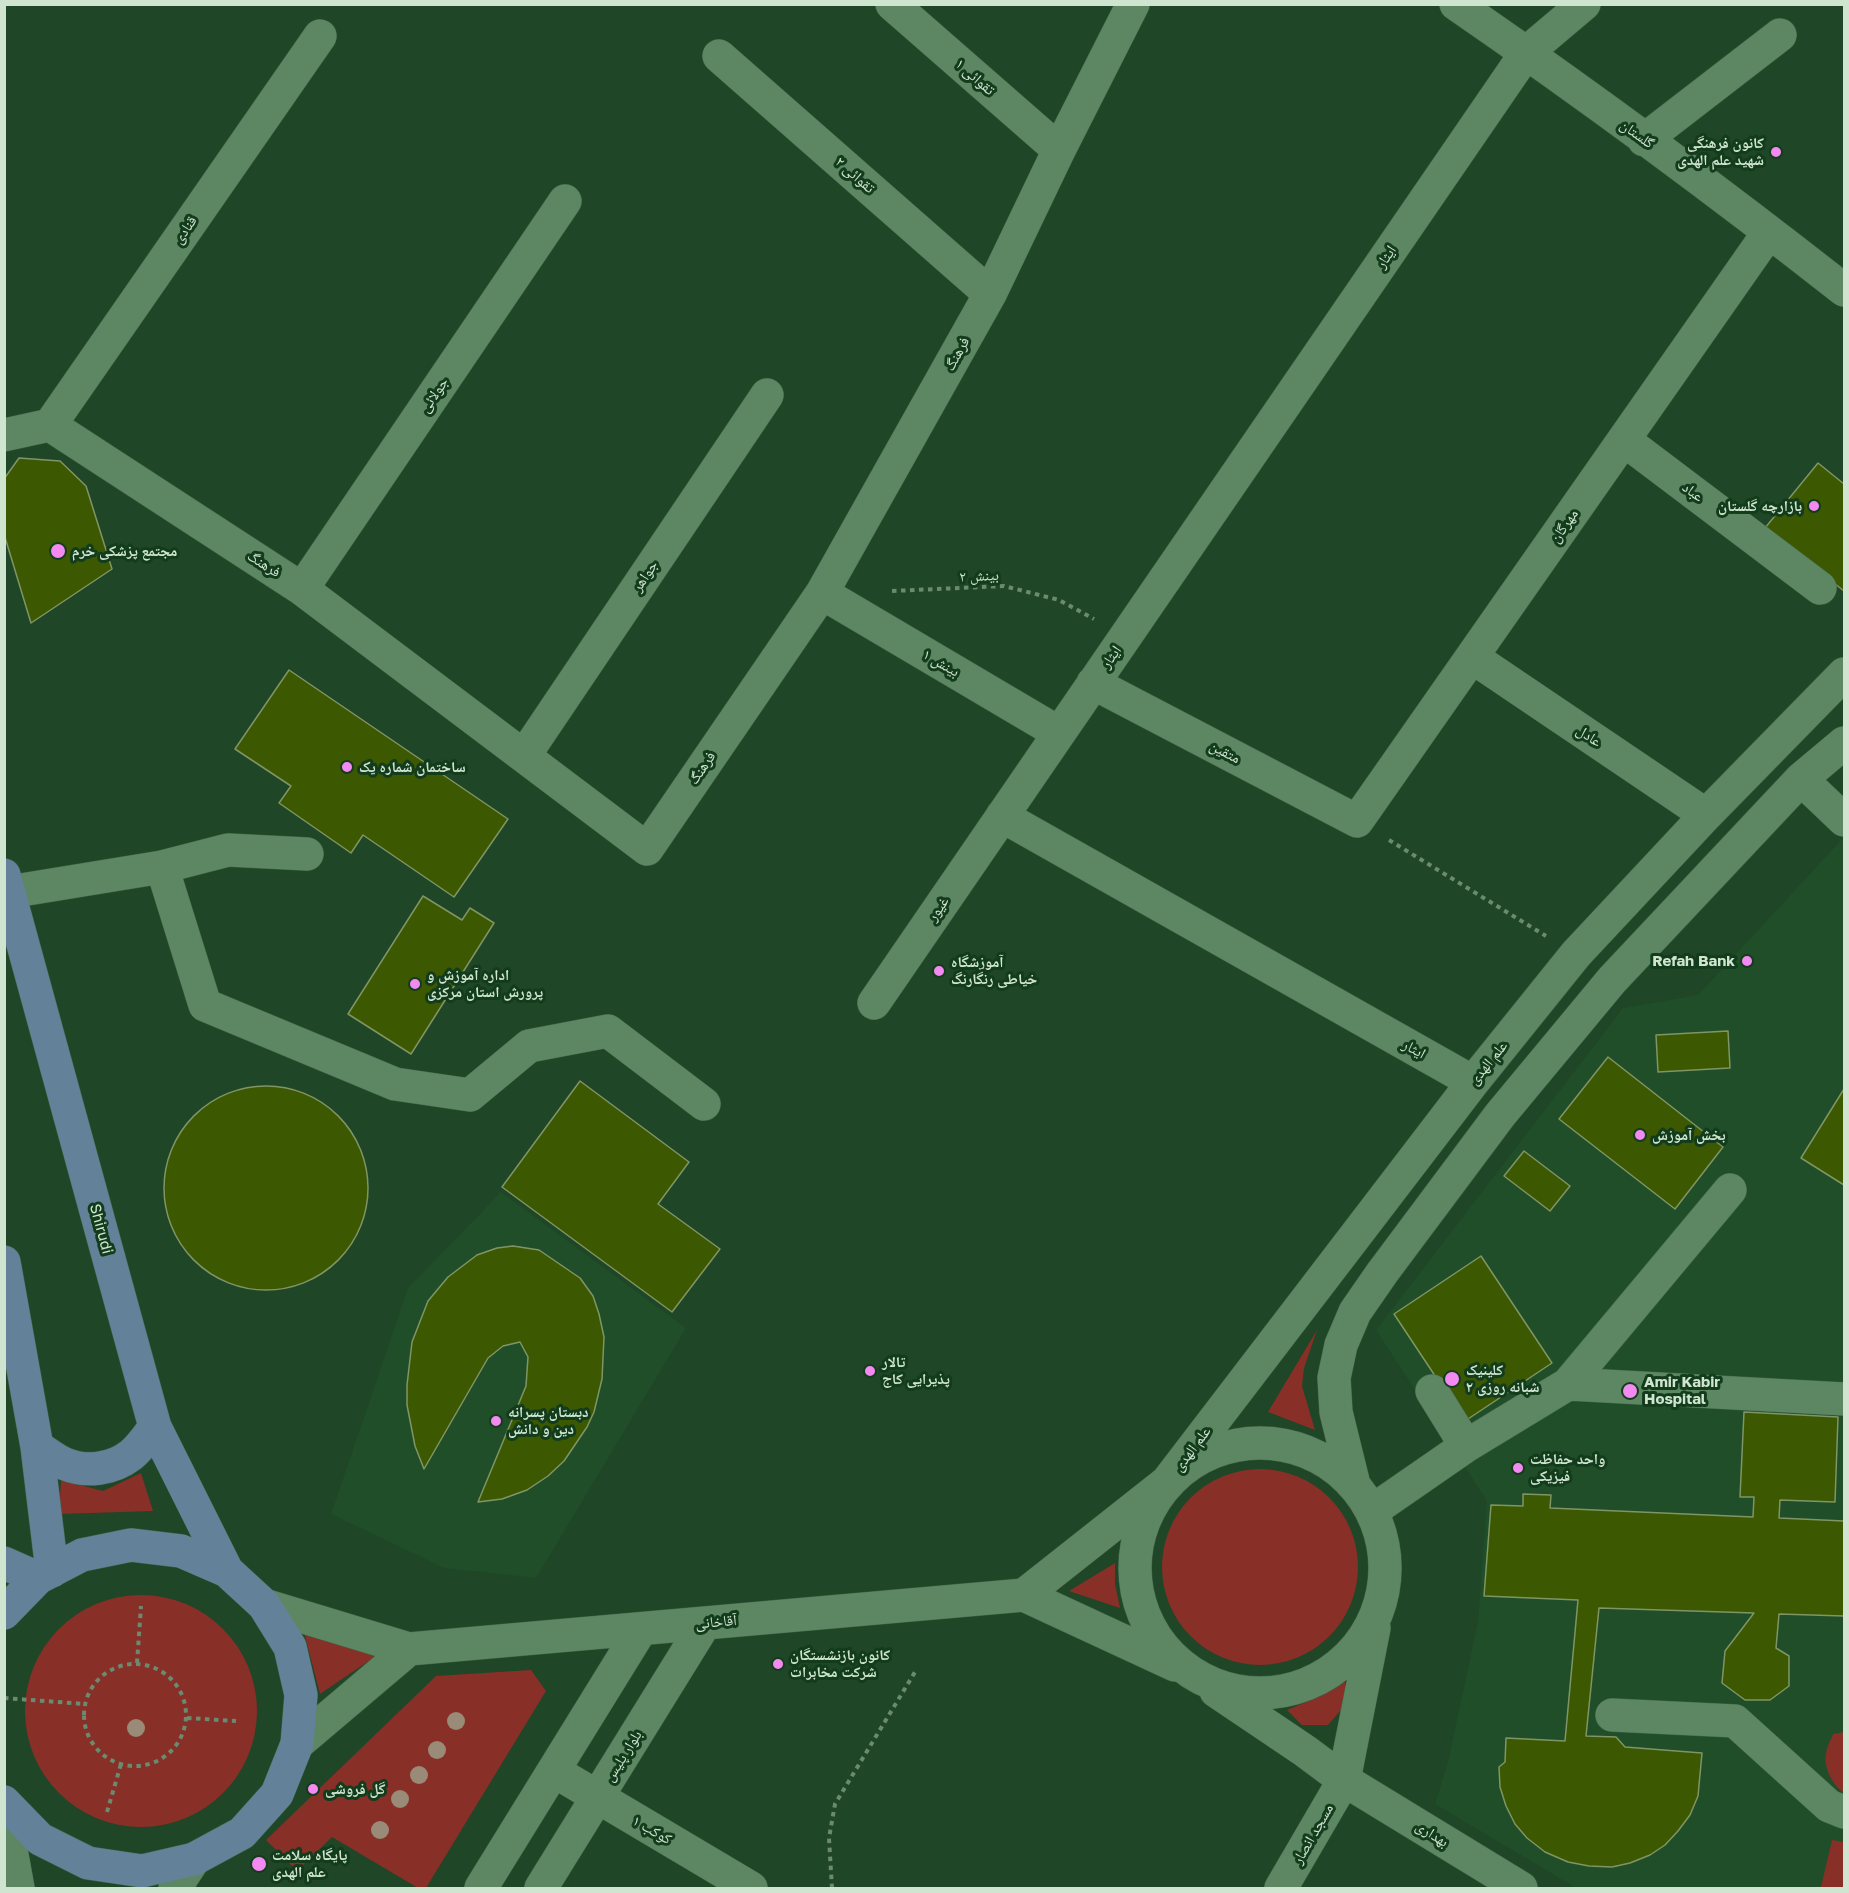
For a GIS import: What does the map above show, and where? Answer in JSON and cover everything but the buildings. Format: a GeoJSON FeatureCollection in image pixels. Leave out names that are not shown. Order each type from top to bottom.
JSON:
{"type":"FeatureCollection","features":[{"type":"Feature","properties":{"kind":"main road","name":"Shirudi"},"geometry":{"type":"LineString","coordinates":[[7,883],[155,1426],[227,1571]]}},
{"type":"Feature","properties":{"kind":"main road"},"geometry":{"type":"LineString","coordinates":[[4,1262],[37,1447],[45,1575]]}},
{"type":"Feature","properties":{"kind":"main road"},"geometry":{"type":"LineString","coordinates":[[37,1447],[65,1464],[83,1469],[101,1469],[117,1464],[133,1454],[155,1426]]}},
{"type":"Feature","properties":{"kind":"main road"},"geometry":{"type":"LineString","coordinates":[[4,1613],[45,1575],[82,1555],[132,1545],[181,1551],[227,1571],[264,1605],[290,1647],[301,1695],[297,1744],[277,1794],[242,1833],[194,1859],[142,1871],[88,1863],[40,1839],[4,1802]]}},
{"type":"Feature","properties":{"kind":"main road"},"geometry":{"type":"LineString","coordinates":[[4,1563],[45,1575]]}},
{"type":"Feature","properties":{"kind":"street","name":"تقوائی ۱"},"geometry":{"type":"LineString","coordinates":[[892,4],[1059,150]]}},
{"type":"Feature","properties":{"kind":"street","name":"فرهنگ"},"geometry":{"type":"LineString","coordinates":[[50,425],[302,589],[647,849],[822,593],[990,294],[1132,4]]}},
{"type":"Feature","properties":{"kind":"street","name":"گلستان"},"geometry":{"type":"LineString","coordinates":[[1456,4],[1769,231],[1845,290]]}},
{"type":"Feature","properties":{"kind":"street","name":"ایثار"},"geometry":{"type":"LineString","coordinates":[[1473,1082],[1002,816],[1526,53],[1584,4]]}},
{"type":"Feature","properties":{"kind":"street"},"geometry":{"type":"LineString","coordinates":[[1644,140],[1780,35]]}},
{"type":"Feature","properties":{"kind":"street","name":"قنادی"},"geometry":{"type":"LineString","coordinates":[[50,425],[320,36]]}},
{"type":"Feature","properties":{"kind":"street","name":"تقوائی ۲"},"geometry":{"type":"LineString","coordinates":[[719,56],[990,294]]}},
{"type":"Feature","properties":{"kind":"street","name":"جولائی"},"geometry":{"type":"LineString","coordinates":[[302,589],[566,201]]}},
{"type":"Feature","properties":{"kind":"street","name":"مهرگان"},"geometry":{"type":"LineString","coordinates":[[1358,821],[1769,231]]}},
{"type":"Feature","properties":{"kind":"street","name":"جواهر"},"geometry":{"type":"LineString","coordinates":[[524,756],[767,395]]}},
{"type":"Feature","properties":{"kind":"street"},"geometry":{"type":"LineString","coordinates":[[4,435],[50,425]]}},
{"type":"Feature","properties":{"kind":"street","name":"عباد"},"geometry":{"type":"LineString","coordinates":[[1624,440],[1820,588]]}},
{"type":"Feature","properties":{"kind":"street","name":"بینش ۱"},"geometry":{"type":"LineString","coordinates":[[822,593],[1059,733]]}},
{"type":"Feature","properties":{"kind":"street","name":"عادل"},"geometry":{"type":"LineString","coordinates":[[1472,657],[1707,815]]}},
{"type":"Feature","properties":{"kind":"street","name":"علم الهدی"},"geometry":{"type":"LineString","coordinates":[[1167,1482],[1473,1082],[1576,954],[1707,815],[1845,674]]}},
{"type":"Feature","properties":{"kind":"street","name":"متقین"},"geometry":{"type":"LineString","coordinates":[[1094,683],[1358,821]]}},
{"type":"Feature","properties":{"kind":"street"},"geometry":{"type":"LineString","coordinates":[[1354,1485],[1336,1412],[1334,1378],[1341,1345],[1355,1312],[1500,1115],[1612,980],[1800,779],[1845,744]]}},
{"type":"Feature","properties":{"kind":"street"},"geometry":{"type":"LineString","coordinates":[[1800,779],[1845,820]]}},
{"type":"Feature","properties":{"kind":"street","name":"غیور"},"geometry":{"type":"LineString","coordinates":[[874,1003],[1002,816]]}},
{"type":"Feature","properties":{"kind":"street"},"geometry":{"type":"LineString","coordinates":[[7,883],[162,867],[228,850],[307,854]]}},
{"type":"Feature","properties":{"kind":"street"},"geometry":{"type":"LineString","coordinates":[[162,867],[205,1005],[396,1084],[470,1095],[529,1046],[609,1031],[704,1104]]}},
{"type":"Feature","properties":{"kind":"street"},"geometry":{"type":"LineString","coordinates":[[1372,1511],[1466,1446],[1568,1384],[1730,1190]]}},
{"type":"Feature","properties":{"kind":"street"},"geometry":{"type":"LineString","coordinates":[[1568,1384],[1845,1399]]}},
{"type":"Feature","properties":{"kind":"street"},"geometry":{"type":"LineString","coordinates":[[1432,1391],[1466,1446]]}},
{"type":"Feature","properties":{"kind":"street"},"geometry":{"type":"LineString","coordinates":[[1354,1485],[1321,1458],[1282,1444],[1240,1443],[1200,1456],[1024,1595],[1221,1688],[1258,1693],[1295,1688],[1329,1672],[1357,1647],[1377,1615]]}},
{"type":"Feature","properties":{"kind":"street"},"geometry":{"type":"LineString","coordinates":[[1167,1482],[1143,1518],[1133,1560],[1134,1570],[1138,1602],[1157,1640],[1187,1671]]}},
{"type":"Feature","properties":{"kind":"street","name":"مسجد انصار"},"geometry":{"type":"LineString","coordinates":[[1281,1888],[1344,1780],[1385,1580],[1384,1545],[1372,1511],[1354,1485]]}},
{"type":"Feature","properties":{"kind":"street","name":"آقاخانی"},"geometry":{"type":"LineString","coordinates":[[409,1649],[1024,1595]]}},
{"type":"Feature","properties":{"kind":"street"},"geometry":{"type":"LineString","coordinates":[[264,1605],[409,1649]]}},
{"type":"Feature","properties":{"kind":"street","name":"بلوار پلیس"},"geometry":{"type":"LineString","coordinates":[[541,1888],[705,1623]]}},
{"type":"Feature","properties":{"kind":"street"},"geometry":{"type":"LineString","coordinates":[[481,1888],[641,1629]]}},
{"type":"Feature","properties":{"kind":"street"},"geometry":{"type":"LineString","coordinates":[[297,1744],[409,1649]]}},
{"type":"Feature","properties":{"kind":"street","name":"بهداری"},"geometry":{"type":"LineString","coordinates":[[1187,1671],[1344,1780],[1521,1888]]}},
{"type":"Feature","properties":{"kind":"street"},"geometry":{"type":"LineString","coordinates":[[1612,1715],[1735,1721],[1829,1806],[1845,1812]]}},
{"type":"Feature","properties":{"kind":"street","name":"کوکب ۱"},"geometry":{"type":"LineString","coordinates":[[554,1771],[751,1888]]}},
{"type":"Feature","properties":{"kind":"street"},"geometry":{"type":"LineString","coordinates":[[4,1811],[18,1888]]}},
{"type":"Feature","properties":{"kind":"street"},"geometry":{"type":"LineString","coordinates":[[175,1888],[194,1859]]}},
{"type":"Feature","properties":{"kind":"path","name":"بینش ۲"},"geometry":{"type":"LineString","coordinates":[[888,591],[1004,586],[1059,600],[1126,636]]}},
{"type":"Feature","properties":{"kind":"path"},"geometry":{"type":"LineString","coordinates":[[1358,821],[1576,954]]}},
{"type":"Feature","properties":{"kind":"path"},"geometry":{"type":"LineString","coordinates":[[137,1663],[141,1606]]}},
{"type":"Feature","properties":{"kind":"path"},"geometry":{"type":"LineString","coordinates":[[137,1663],[153,1666],[168,1674],[179,1686],[186,1701],[187,1718],[184,1732],[177,1746],[165,1756],[144,1765],[121,1764],[107,1758],[95,1748],[84,1719],[85,1704],[92,1687],[103,1674],[119,1665],[137,1663]]}},
{"type":"Feature","properties":{"kind":"path"},"geometry":{"type":"LineString","coordinates":[[832,1888],[829,1838],[835,1804],[915,1672]]}},
{"type":"Feature","properties":{"kind":"path"},"geometry":{"type":"LineString","coordinates":[[4,1698],[85,1704]]}},
{"type":"Feature","properties":{"kind":"path"},"geometry":{"type":"LineString","coordinates":[[187,1718],[236,1721]]}},
{"type":"Feature","properties":{"kind":"path"},"geometry":{"type":"LineString","coordinates":[[106,1812],[121,1764]]}},
{"type":"Feature","properties":{"kind":"shaded area","name":"Amir Kabir Hospital"},"geometry":{"type":"Polygon","coordinates":[[[1844,837],[1844,1888],[1576,1888],[1435,1804],[1448,1762],[1478,1621],[1487,1501],[1376,1330],[1623,1008],[1698,995],[1844,837]]]}},
{"type":"Feature","properties":{"kind":"shaded area","name":"دبستان پسرانه دین و دانش"},"geometry":{"type":"Polygon","coordinates":[[[501,1192],[686,1328],[536,1578],[444,1568],[331,1514],[408,1288],[501,1192]]]}},
{"type":"Feature","properties":{"kind":"shaded area"},"geometry":{"type":"Polygon","coordinates":[[[1317,1330],[1304,1368],[1302,1386],[1315,1430],[1268,1412],[1317,1330]]]}},
{"type":"Feature","properties":{"kind":"shaded area"},"geometry":{"type":"Polygon","coordinates":[[[1260,1469],[1288,1473],[1306,1481],[1322,1491],[1336,1505],[1354,1539],[1358,1567],[1354,1595],[1346,1613],[1336,1629],[1322,1643],[1288,1661],[1260,1665],[1232,1661],[1214,1653],[1198,1643],[1184,1629],[1166,1595],[1162,1567],[1166,1539],[1174,1521],[1184,1505],[1198,1491],[1232,1473],[1260,1469]]]}},
{"type":"Feature","properties":{"kind":"shaded area"},"geometry":{"type":"Polygon","coordinates":[[[141,1473],[153,1511],[59,1514],[61,1480],[103,1491],[141,1473]]]}},
{"type":"Feature","properties":{"kind":"shaded area"},"geometry":{"type":"Polygon","coordinates":[[[1115,1563],[1115,1584],[1120,1608],[1069,1591],[1115,1563]]]}},
{"type":"Feature","properties":{"kind":"shaded area"},"geometry":{"type":"Polygon","coordinates":[[[141,1595],[164,1597],[196,1609],[215,1621],[231,1637],[252,1677],[257,1711],[255,1734],[243,1766],[231,1785],[215,1801],[175,1822],[141,1827],[118,1825],[86,1813],[67,1801],[51,1785],[30,1745],[25,1711],[27,1688],[39,1656],[51,1637],[67,1621],[107,1600],[141,1595]]]}},
{"type":"Feature","properties":{"kind":"shaded area"},"geometry":{"type":"Polygon","coordinates":[[[304,1632],[379,1654],[320,1694],[304,1632]]]}},
{"type":"Feature","properties":{"kind":"shaded area"},"geometry":{"type":"Polygon","coordinates":[[[531,1670],[546,1691],[426,1888],[418,1888],[332,1837],[297,1871],[266,1840],[436,1676],[531,1670]]]}},
{"type":"Feature","properties":{"kind":"shaded area"},"geometry":{"type":"Polygon","coordinates":[[[1345,1681],[1347,1703],[1328,1725],[1302,1725],[1287,1710],[1313,1699],[1345,1681]]]}},
{"type":"Feature","properties":{"kind":"shaded area"},"geometry":{"type":"Polygon","coordinates":[[[1844,1732],[1844,1793],[1830,1776],[1825,1758],[1833,1734],[1844,1732]]]}},
{"type":"Feature","properties":{"kind":"shaded area"},"geometry":{"type":"Polygon","coordinates":[[[1832,1840],[1844,1842],[1844,1888],[1821,1887],[1832,1840]]]}},
{"type":"Feature","properties":{"kind":"place","name":"کانون فرهنگی شهید علم الهدی"},"geometry":{"type":"Point","coordinates":[1776,152]}},
{"type":"Feature","properties":{"kind":"place","name":"بازارچه گلستان"},"geometry":{"type":"Point","coordinates":[1814,506]}},
{"type":"Feature","properties":{"kind":"place","name":"مجتمع پزشکی خرم"},"geometry":{"type":"Point","coordinates":[58,551]}},
{"type":"Feature","properties":{"kind":"place","name":"ساختمان شماره یک"},"geometry":{"type":"Point","coordinates":[347,767]}},
{"type":"Feature","properties":{"kind":"place","name":"Refah Bank"},"geometry":{"type":"Point","coordinates":[1747,961]}},
{"type":"Feature","properties":{"kind":"place","name":"آموزشگاه خیاطی رنگارنگ"},"geometry":{"type":"Point","coordinates":[939,971]}},
{"type":"Feature","properties":{"kind":"place","name":"اداره آموزش و پرورش استان مرکزی"},"geometry":{"type":"Point","coordinates":[415,984]}},
{"type":"Feature","properties":{"kind":"place","name":"بخش آموزش"},"geometry":{"type":"Point","coordinates":[1640,1135]}},
{"type":"Feature","properties":{"kind":"place","name":"تالار پذیرایی کاج"},"geometry":{"type":"Point","coordinates":[870,1371]}},
{"type":"Feature","properties":{"kind":"place","name":"کلینیک شبانه روزی ۲"},"geometry":{"type":"Point","coordinates":[1452,1379]}},
{"type":"Feature","properties":{"kind":"place","name":"Amir Kabir Hospital"},"geometry":{"type":"Point","coordinates":[1630,1391]}},
{"type":"Feature","properties":{"kind":"place","name":"دبستان پسرانه دین و دانش"},"geometry":{"type":"Point","coordinates":[496,1421]}},
{"type":"Feature","properties":{"kind":"place","name":"واحد حفاظت فیزیکی"},"geometry":{"type":"Point","coordinates":[1518,1468]}},
{"type":"Feature","properties":{"kind":"place","name":"کانون بازنشستگان شرکت مخابرات"},"geometry":{"type":"Point","coordinates":[778,1664]}},
{"type":"Feature","properties":{"kind":"place","name":"گل فروشی"},"geometry":{"type":"Point","coordinates":[313,1789]}},
{"type":"Feature","properties":{"kind":"place","name":"پایگاه سلامت علم الهدی"},"geometry":{"type":"Point","coordinates":[259,1864]}}]}
